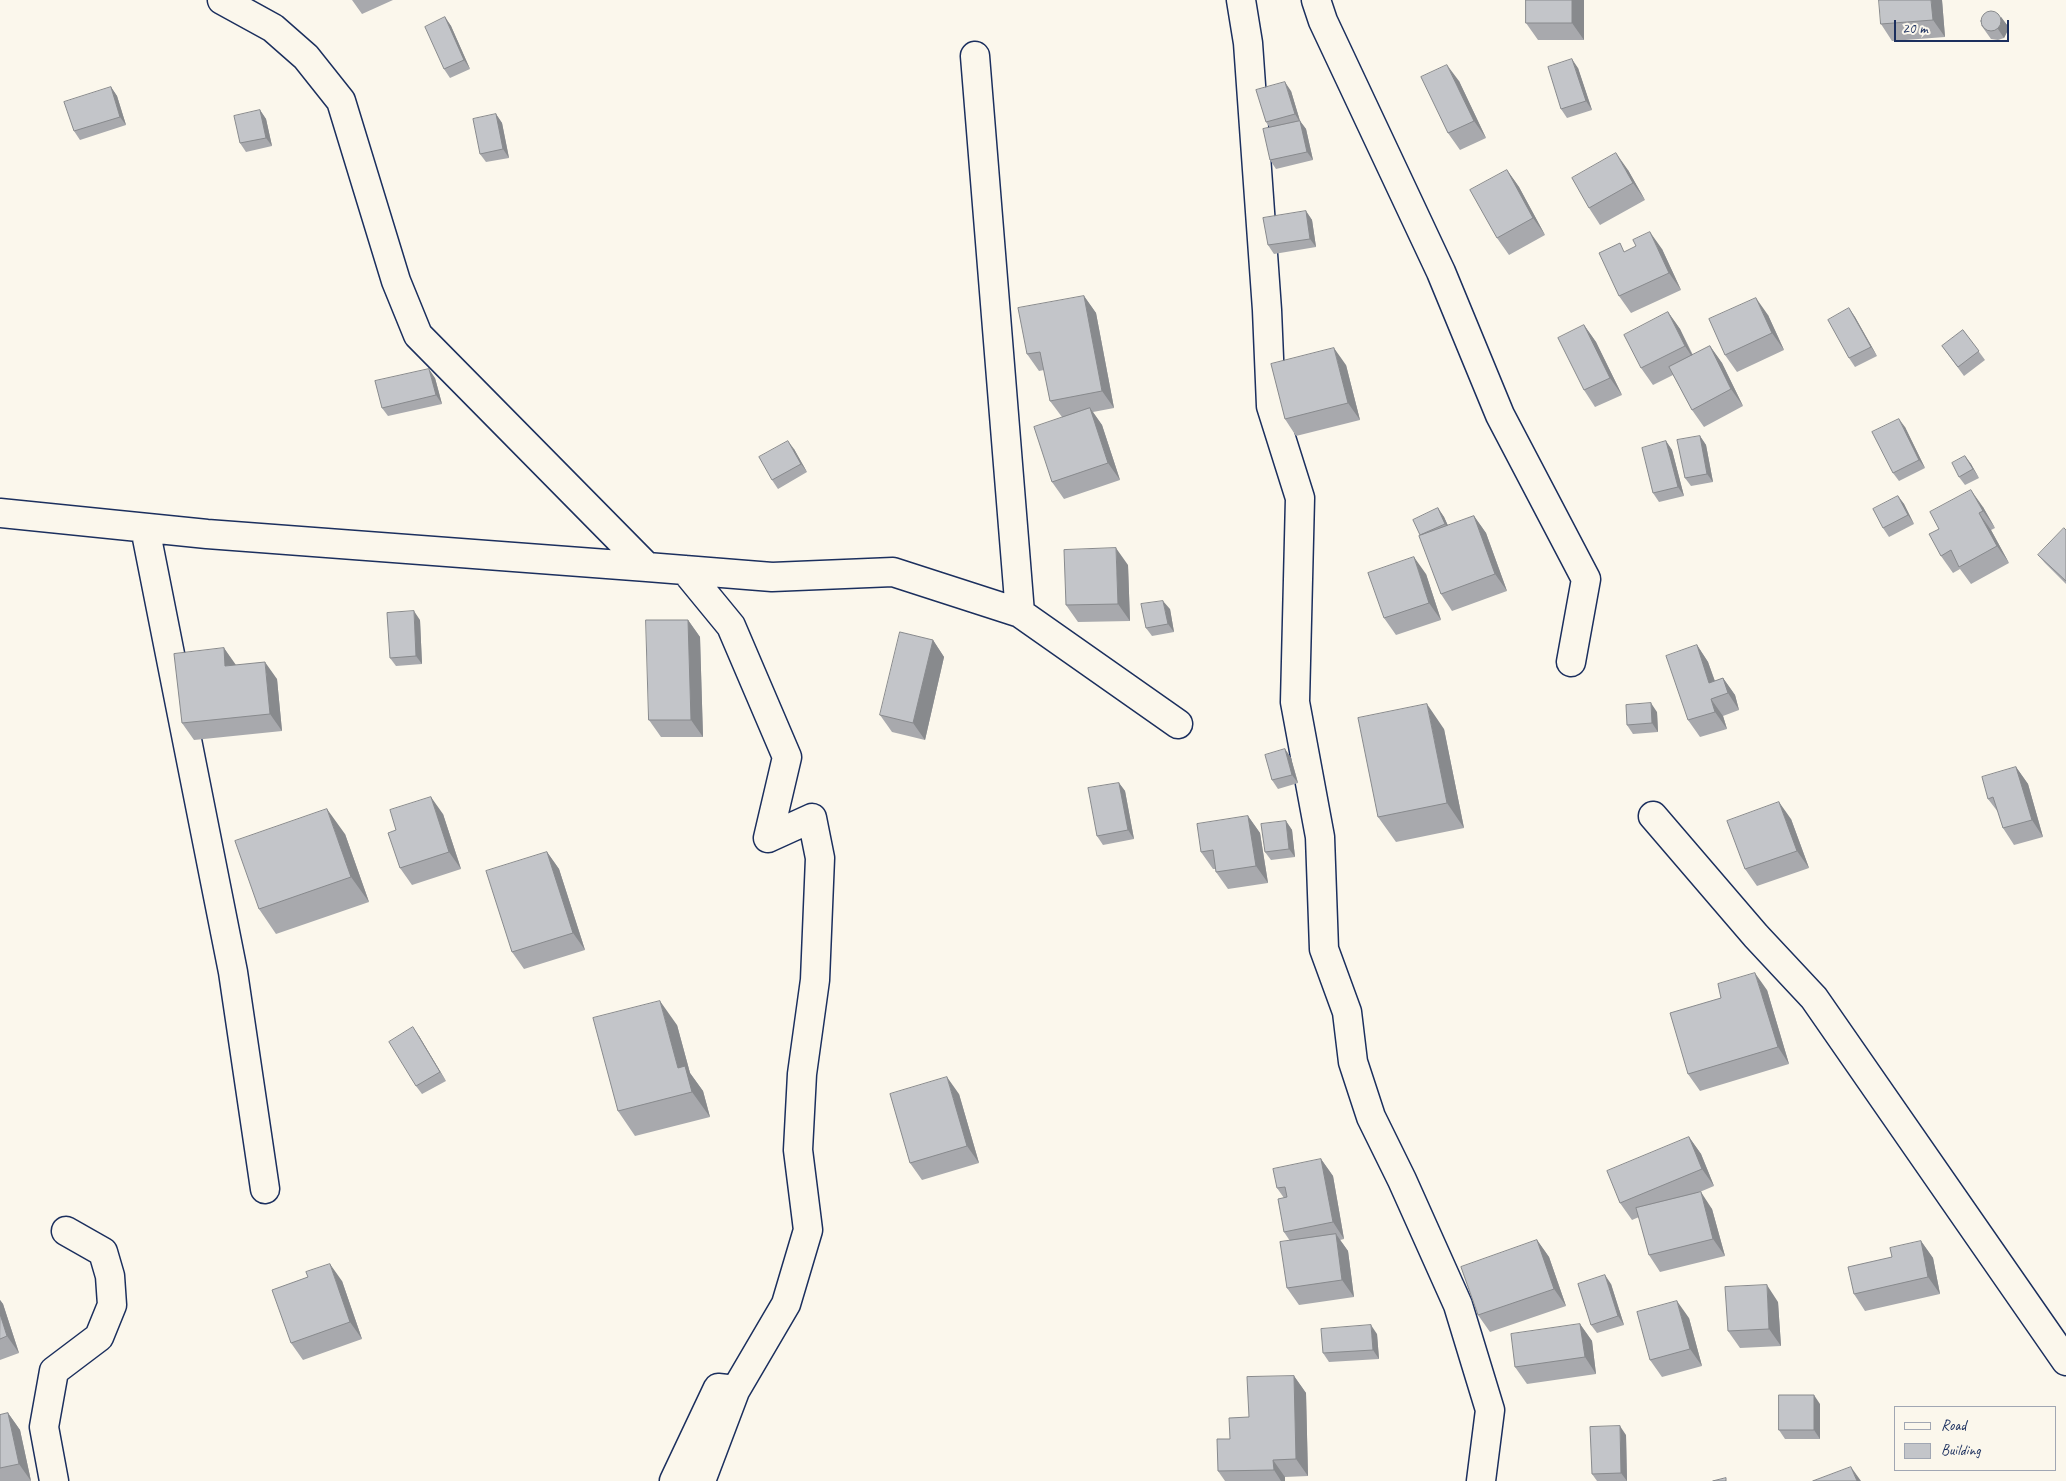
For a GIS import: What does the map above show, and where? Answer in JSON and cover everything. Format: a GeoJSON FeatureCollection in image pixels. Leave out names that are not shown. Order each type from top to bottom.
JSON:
{"type":"FeatureCollection","features":[{"type":"Feature","properties":{"kind":"street"},"geometry":{"type":"LineString","coordinates":[[222,0],[273,28],[306,57],[340,101],[396,281],[418,336],[647,567]]}},
{"type":"Feature","properties":{"kind":"street"},"geometry":{"type":"LineString","coordinates":[[1241,0],[1248,43],[1267,310],[1271,406],[1300,498],[1295,702],[1320,837],[1324,949],[1348,1012],[1353,1062],[1371,1117],[1402,1180],[1458,1305],[1490,1410],[1481,1481]]}},
{"type":"Feature","properties":{"kind":"street"},"geometry":{"type":"LineString","coordinates":[[1316,0],[1323,21],[1441,272],[1500,416],[1586,579],[1571,662]]}},
{"type":"Feature","properties":{"kind":"street"},"geometry":{"type":"LineString","coordinates":[[975,56],[1020,613]]}},
{"type":"Feature","properties":{"kind":"street"},"geometry":{"type":"LineString","coordinates":[[0,513],[145,528],[772,577],[893,572],[1020,613],[1178,724]]}},
{"type":"Feature","properties":{"kind":"street"},"geometry":{"type":"LineString","coordinates":[[145,528],[232,972],[265,1189]]}},
{"type":"Feature","properties":{"kind":"street"},"geometry":{"type":"LineString","coordinates":[[685,570],[731,626],[787,757],[768,838],[812,818],[820,858],[815,980],[802,1074],[798,1150],[808,1230],[786,1304],[735,1391],[701,1481]]}},
{"type":"Feature","properties":{"kind":"street"},"geometry":{"type":"LineString","coordinates":[[1653,816],[1756,936],[1814,998],[2066,1361]]}},
{"type":"Feature","properties":{"kind":"street"},"geometry":{"type":"LineString","coordinates":[[54,1481],[44,1427],[54,1372],[99,1337],[112,1305],[110,1276],[103,1252],[66,1231]]}},
{"type":"Feature","properties":{"kind":"street"},"geometry":{"type":"LineString","coordinates":[[674,1481],[718,1388],[735,1391]]}},
{"type":"Feature","properties":{"kind":"building"},"geometry":{"type":"Polygon","coordinates":[[[1526,0],[1572,0],[1572,23],[1526,23],[1526,0]]]}},
{"type":"Feature","properties":{"kind":"building"},"geometry":{"type":"Polygon","coordinates":[[[1879,0],[1931,0],[1933,20],[1881,24],[1879,0]]]}},
{"type":"Feature","properties":{"kind":"building"},"geometry":{"type":"Polygon","coordinates":[[[1991,11],[1998,14],[2001,21],[1998,28],[1991,31],[1984,28],[1981,21],[1984,14],[1991,11]]]}},
{"type":"Feature","properties":{"kind":"building"},"geometry":{"type":"Polygon","coordinates":[[[445,17],[464,60],[444,69],[425,27],[445,17]]]}},
{"type":"Feature","properties":{"kind":"building"},"geometry":{"type":"Polygon","coordinates":[[[1572,59],[1586,101],[1561,109],[1548,67],[1572,59]]]}},
{"type":"Feature","properties":{"kind":"building"},"geometry":{"type":"Polygon","coordinates":[[[1447,65],[1474,121],[1448,133],[1421,77],[1447,65]]]}},
{"type":"Feature","properties":{"kind":"building"},"geometry":{"type":"Polygon","coordinates":[[[1285,82],[1295,114],[1266,122],[1256,90],[1285,82]]]}},
{"type":"Feature","properties":{"kind":"building"},"geometry":{"type":"Polygon","coordinates":[[[111,87],[120,117],[74,131],[64,102],[111,87]]]}},
{"type":"Feature","properties":{"kind":"building"},"geometry":{"type":"Polygon","coordinates":[[[260,110],[266,138],[240,143],[234,116],[260,110]]]}},
{"type":"Feature","properties":{"kind":"building"},"geometry":{"type":"Polygon","coordinates":[[[496,114],[503,149],[480,154],[473,119],[496,114]]]}},
{"type":"Feature","properties":{"kind":"building"},"geometry":{"type":"Polygon","coordinates":[[[1300,121],[1307,152],[1270,160],[1263,129],[1300,121]]]}},
{"type":"Feature","properties":{"kind":"building"},"geometry":{"type":"Polygon","coordinates":[[[1616,153],[1633,183],[1589,208],[1572,178],[1616,153]]]}},
{"type":"Feature","properties":{"kind":"building"},"geometry":{"type":"Polygon","coordinates":[[[1507,170],[1533,218],[1497,238],[1470,190],[1507,170]]]}},
{"type":"Feature","properties":{"kind":"building"},"geometry":{"type":"Polygon","coordinates":[[[1306,211],[1310,239],[1268,245],[1263,218],[1306,211]]]}},
{"type":"Feature","properties":{"kind":"building"},"geometry":{"type":"Polygon","coordinates":[[[1650,232],[1669,273],[1619,296],[1599,253],[1620,243],[1624,252],[1636,246],[1633,240],[1650,232]]]}},
{"type":"Feature","properties":{"kind":"building"},"geometry":{"type":"Polygon","coordinates":[[[1084,296],[1102,391],[1050,401],[1040,352],[1027,354],[1018,308],[1084,296]]]}},
{"type":"Feature","properties":{"kind":"building"},"geometry":{"type":"Polygon","coordinates":[[[1756,298],[1772,333],[1725,355],[1709,319],[1756,298]]]}},
{"type":"Feature","properties":{"kind":"building"},"geometry":{"type":"Polygon","coordinates":[[[1849,308],[1871,347],[1849,358],[1828,320],[1849,308]]]}},
{"type":"Feature","properties":{"kind":"building"},"geometry":{"type":"Polygon","coordinates":[[[1668,312],[1685,346],[1641,368],[1624,335],[1668,312]]]}},
{"type":"Feature","properties":{"kind":"building"},"geometry":{"type":"Polygon","coordinates":[[[1584,325],[1610,378],[1584,390],[1558,338],[1584,325]]]}},
{"type":"Feature","properties":{"kind":"building"},"geometry":{"type":"Polygon","coordinates":[[[1963,330],[1979,351],[1958,367],[1942,346],[1963,330]]]}},
{"type":"Feature","properties":{"kind":"building"},"geometry":{"type":"Polygon","coordinates":[[[1710,346],[1731,389],[1692,410],[1669,367],[1710,346]]]}},
{"type":"Feature","properties":{"kind":"building"},"geometry":{"type":"Polygon","coordinates":[[[1334,348],[1348,403],[1285,419],[1271,364],[1334,348]]]}},
{"type":"Feature","properties":{"kind":"building"},"geometry":{"type":"Polygon","coordinates":[[[429,369],[436,395],[382,408],[375,381],[429,369]]]}},
{"type":"Feature","properties":{"kind":"building"},"geometry":{"type":"Polygon","coordinates":[[[1090,408],[1108,463],[1052,482],[1034,427],[1090,408]]]}},
{"type":"Feature","properties":{"kind":"building"},"geometry":{"type":"Polygon","coordinates":[[[1899,419],[1919,460],[1893,473],[1872,432],[1899,419]]]}},
{"type":"Feature","properties":{"kind":"building"},"geometry":{"type":"Polygon","coordinates":[[[1700,436],[1707,474],[1685,478],[1677,440],[1700,436]]]}},
{"type":"Feature","properties":{"kind":"building"},"geometry":{"type":"Polygon","coordinates":[[[788,441],[801,464],[772,480],[759,457],[788,441]]]}},
{"type":"Feature","properties":{"kind":"building"},"geometry":{"type":"Polygon","coordinates":[[[1666,441],[1678,487],[1653,493],[1642,448],[1666,441]]]}},
{"type":"Feature","properties":{"kind":"building"},"geometry":{"type":"Polygon","coordinates":[[[1965,456],[1973,469],[1959,477],[1952,463],[1965,456]]]}},
{"type":"Feature","properties":{"kind":"building"},"geometry":{"type":"Polygon","coordinates":[[[1971,490],[1983,511],[1979,513],[1997,546],[1959,567],[1951,550],[1941,556],[1929,534],[1939,529],[1930,512],[1971,490]]]}},
{"type":"Feature","properties":{"kind":"building"},"geometry":{"type":"Polygon","coordinates":[[[1898,496],[1908,515],[1883,528],[1873,509],[1898,496]]]}},
{"type":"Feature","properties":{"kind":"building"},"geometry":{"type":"Polygon","coordinates":[[[1438,508],[1445,524],[1420,535],[1413,520],[1438,508]]]}},
{"type":"Feature","properties":{"kind":"building"},"geometry":{"type":"Polygon","coordinates":[[[1474,516],[1495,574],[1441,594],[1419,536],[1474,516]]]}},
{"type":"Feature","properties":{"kind":"building"},"geometry":{"type":"Polygon","coordinates":[[[2064,528],[2066,530],[2066,581],[2038,555],[2064,528]]]}},
{"type":"Feature","properties":{"kind":"building"},"geometry":{"type":"Polygon","coordinates":[[[1116,548],[1118,604],[1066,605],[1064,550],[1116,548]]]}},
{"type":"Feature","properties":{"kind":"building"},"geometry":{"type":"Polygon","coordinates":[[[1414,557],[1429,603],[1384,618],[1368,573],[1414,557]]]}},
{"type":"Feature","properties":{"kind":"building"},"geometry":{"type":"Polygon","coordinates":[[[1163,601],[1168,624],[1146,628],[1141,604],[1163,601]]]}},
{"type":"Feature","properties":{"kind":"building"},"geometry":{"type":"Polygon","coordinates":[[[414,611],[416,656],[390,658],[387,613],[414,611]]]}},
{"type":"Feature","properties":{"kind":"building"},"geometry":{"type":"Polygon","coordinates":[[[646,620],[688,620],[691,720],[649,720],[646,620]]]}},
{"type":"Feature","properties":{"kind":"building"},"geometry":{"type":"Polygon","coordinates":[[[900,632],[933,640],[913,723],[880,715],[900,632]]]}},
{"type":"Feature","properties":{"kind":"building"},"geometry":{"type":"Polygon","coordinates":[[[1697,645],[1709,683],[1723,678],[1728,693],[1711,699],[1715,712],[1688,720],[1666,656],[1697,645]]]}},
{"type":"Feature","properties":{"kind":"building"},"geometry":{"type":"Polygon","coordinates":[[[224,648],[225,666],[265,662],[270,714],[182,723],[174,654],[224,648]]]}},
{"type":"Feature","properties":{"kind":"building"},"geometry":{"type":"Polygon","coordinates":[[[1651,703],[1652,723],[1627,725],[1626,705],[1651,703]]]}},
{"type":"Feature","properties":{"kind":"building"},"geometry":{"type":"Polygon","coordinates":[[[1427,704],[1447,803],[1378,817],[1358,718],[1427,704]]]}},
{"type":"Feature","properties":{"kind":"building"},"geometry":{"type":"Polygon","coordinates":[[[1285,749],[1292,775],[1272,780],[1265,755],[1285,749]]]}},
{"type":"Feature","properties":{"kind":"building"},"geometry":{"type":"Polygon","coordinates":[[[2016,767],[2032,820],[2003,828],[1993,797],[1988,799],[1982,777],[2016,767]]]}},
{"type":"Feature","properties":{"kind":"building"},"geometry":{"type":"Polygon","coordinates":[[[1119,783],[1128,830],[1097,836],[1088,788],[1119,783]]]}},
{"type":"Feature","properties":{"kind":"building"},"geometry":{"type":"Polygon","coordinates":[[[431,797],[449,852],[400,868],[388,833],[396,830],[390,810],[431,797]]]}},
{"type":"Feature","properties":{"kind":"building"},"geometry":{"type":"Polygon","coordinates":[[[1779,802],[1797,851],[1745,869],[1727,821],[1779,802]]]}},
{"type":"Feature","properties":{"kind":"building"},"geometry":{"type":"Polygon","coordinates":[[[327,809],[351,877],[259,909],[235,841],[327,809]]]}},
{"type":"Feature","properties":{"kind":"building"},"geometry":{"type":"Polygon","coordinates":[[[1248,816],[1256,866],[1216,872],[1213,850],[1201,852],[1197,824],[1248,816]]]}},
{"type":"Feature","properties":{"kind":"building"},"geometry":{"type":"Polygon","coordinates":[[[1286,821],[1289,849],[1265,852],[1261,824],[1286,821]]]}},
{"type":"Feature","properties":{"kind":"building"},"geometry":{"type":"Polygon","coordinates":[[[547,852],[573,933],[512,952],[486,871],[547,852]]]}},
{"type":"Feature","properties":{"kind":"building"},"geometry":{"type":"Polygon","coordinates":[[[1755,973],[1778,1047],[1688,1074],[1670,1013],[1721,998],[1718,984],[1755,973]]]}},
{"type":"Feature","properties":{"kind":"building"},"geometry":{"type":"Polygon","coordinates":[[[660,1001],[678,1068],[685,1066],[692,1092],[618,1111],[593,1018],[660,1001]]]}},
{"type":"Feature","properties":{"kind":"building"},"geometry":{"type":"Polygon","coordinates":[[[413,1027],[440,1072],[416,1086],[389,1042],[413,1027]]]}},
{"type":"Feature","properties":{"kind":"building"},"geometry":{"type":"Polygon","coordinates":[[[947,1077],[967,1146],[910,1163],[890,1094],[947,1077]]]}},
{"type":"Feature","properties":{"kind":"building"},"geometry":{"type":"Polygon","coordinates":[[[1689,1137],[1702,1169],[1620,1203],[1607,1171],[1689,1137]]]}},
{"type":"Feature","properties":{"kind":"building"},"geometry":{"type":"Polygon","coordinates":[[[1321,1159],[1333,1222],[1284,1232],[1278,1199],[1287,1197],[1285,1187],[1277,1188],[1273,1169],[1321,1159]]]}},
{"type":"Feature","properties":{"kind":"building"},"geometry":{"type":"Polygon","coordinates":[[[1701,1192],[1713,1239],[1649,1255],[1636,1208],[1701,1192]]]}},
{"type":"Feature","properties":{"kind":"building"},"geometry":{"type":"Polygon","coordinates":[[[1336,1234],[1342,1280],[1287,1288],[1280,1242],[1336,1234]]]}},
{"type":"Feature","properties":{"kind":"building"},"geometry":{"type":"Polygon","coordinates":[[[1537,1240],[1554,1289],[1478,1315],[1461,1267],[1537,1240]]]}},
{"type":"Feature","properties":{"kind":"building"},"geometry":{"type":"Polygon","coordinates":[[[1921,1241],[1928,1277],[1854,1294],[1848,1267],[1892,1257],[1890,1248],[1921,1241]]]}},
{"type":"Feature","properties":{"kind":"building"},"geometry":{"type":"Polygon","coordinates":[[[330,1264],[350,1322],[291,1343],[272,1290],[308,1277],[306,1272],[330,1264]]]}},
{"type":"Feature","properties":{"kind":"building"},"geometry":{"type":"Polygon","coordinates":[[[1605,1275],[1618,1316],[1591,1325],[1578,1284],[1605,1275]]]}},
{"type":"Feature","properties":{"kind":"building"},"geometry":{"type":"Polygon","coordinates":[[[1767,1285],[1769,1329],[1728,1331],[1725,1287],[1767,1285]]]}},
{"type":"Feature","properties":{"kind":"building"},"geometry":{"type":"Polygon","coordinates":[[[1677,1301],[1690,1349],[1650,1360],[1637,1312],[1677,1301]]]}},
{"type":"Feature","properties":{"kind":"building"},"geometry":{"type":"Polygon","coordinates":[[[0,1314],[7,1336],[0,1339],[0,1314]]]}},
{"type":"Feature","properties":{"kind":"building"},"geometry":{"type":"Polygon","coordinates":[[[1580,1324],[1585,1357],[1515,1367],[1511,1334],[1580,1324]]]}},
{"type":"Feature","properties":{"kind":"building"},"geometry":{"type":"Polygon","coordinates":[[[1371,1325],[1373,1350],[1323,1353],[1321,1329],[1371,1325]]]}},
{"type":"Feature","properties":{"kind":"building"},"geometry":{"type":"Polygon","coordinates":[[[1294,1376],[1296,1459],[1273,1460],[1274,1470],[1218,1471],[1217,1439],[1230,1439],[1229,1418],[1249,1417],[1247,1377],[1294,1376]]]}},
{"type":"Feature","properties":{"kind":"building"},"geometry":{"type":"Polygon","coordinates":[[[1779,1395],[1814,1395],[1814,1430],[1779,1430],[1779,1395]]]}},
{"type":"Feature","properties":{"kind":"building"},"geometry":{"type":"Polygon","coordinates":[[[8,1413],[19,1464],[0,1468],[0,1415],[8,1413]]]}},
{"type":"Feature","properties":{"kind":"building"},"geometry":{"type":"Polygon","coordinates":[[[1620,1426],[1621,1473],[1592,1474],[1590,1427],[1620,1426]]]}},
{"type":"Feature","properties":{"kind":"building"},"geometry":{"type":"Polygon","coordinates":[[[1851,1467],[1857,1481],[1813,1481],[1851,1467]]]}},
{"type":"Feature","properties":{"kind":"building"},"geometry":{"type":"Polygon","coordinates":[[[1726,1478],[1726,1481],[1713,1481],[1726,1478]]]}}]}
